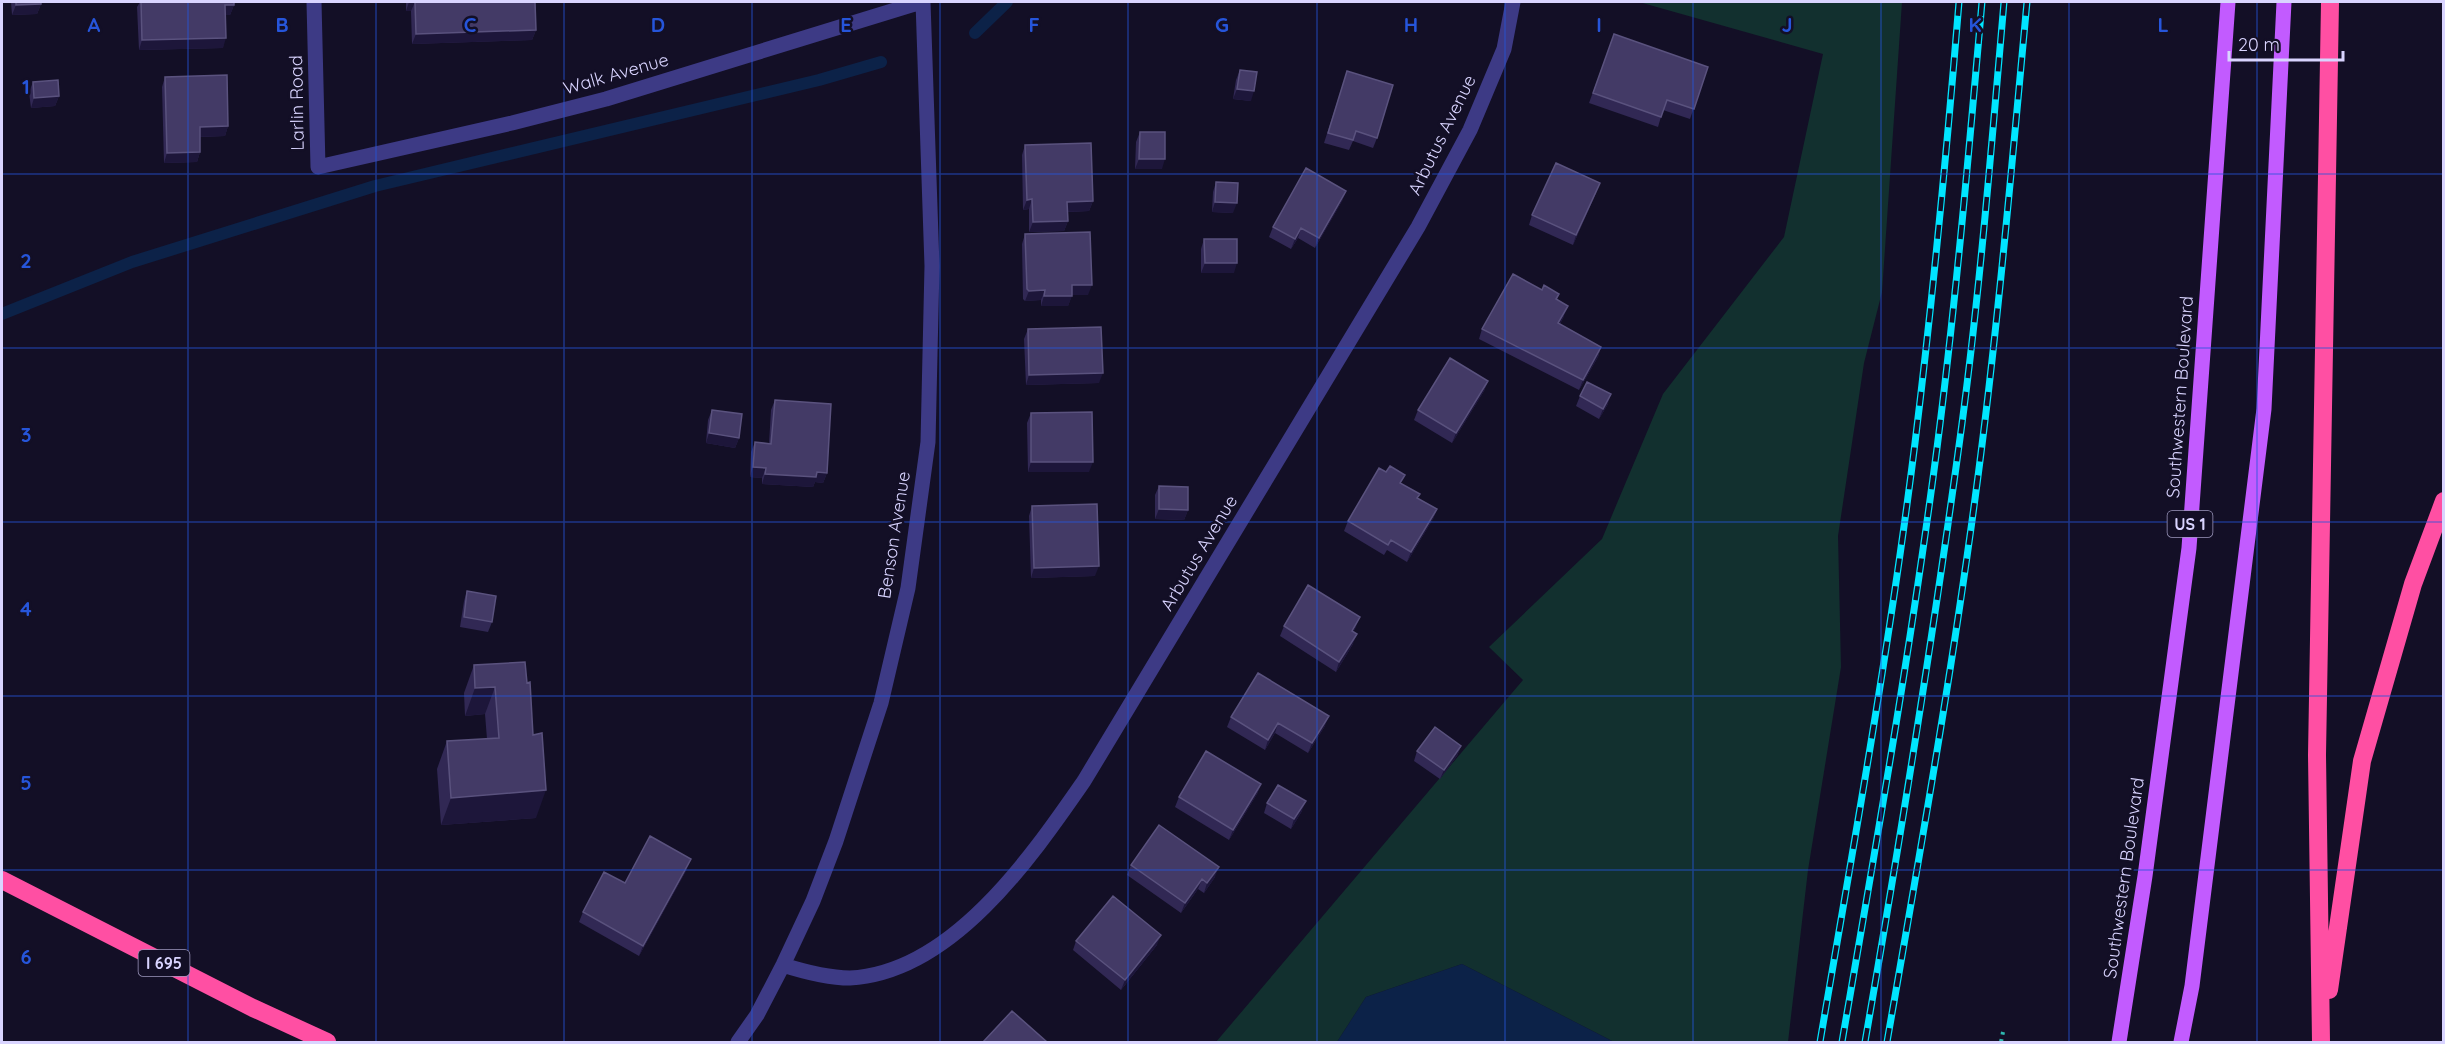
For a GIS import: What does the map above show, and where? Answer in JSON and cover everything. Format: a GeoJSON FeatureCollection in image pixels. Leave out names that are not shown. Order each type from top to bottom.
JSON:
{"type":"FeatureCollection","features":[{"type":"Feature","properties":{"kind":"highway"},"geometry":{"type":"LineString","coordinates":[[2322,1042],[2317,755],[2330,2]]}},
{"type":"Feature","properties":{"kind":"highway"},"geometry":{"type":"LineString","coordinates":[[2322,1042],[2362,761],[2413,584],[2444,501]]}},
{"type":"Feature","properties":{"kind":"highway","name":"I 695"},"geometry":{"type":"LineString","coordinates":[[2,880],[253,1008],[327,1042]]}},
{"type":"Feature","properties":{"kind":"main road","name":"Southwestern Boulevard"},"geometry":{"type":"LineString","coordinates":[[2119,1042],[2145,876],[2189,548],[2228,2]]}},
{"type":"Feature","properties":{"kind":"main road"},"geometry":{"type":"LineString","coordinates":[[2181,1042],[2192,986],[2264,409],[2284,2]]}},
{"type":"Feature","properties":{"kind":"street","name":"Larlin Road"},"geometry":{"type":"LineString","coordinates":[[314,2],[318,167]]}},
{"type":"Feature","properties":{"kind":"street","name":"Walk Avenue"},"geometry":{"type":"LineString","coordinates":[[318,167],[606,99],[922,2]]}},
{"type":"Feature","properties":{"kind":"street","name":"Benson Avenue"},"geometry":{"type":"LineString","coordinates":[[738,1042],[757,1015],[813,901],[844,818],[881,703],[908,588],[927,442],[932,266],[922,2]]}},
{"type":"Feature","properties":{"kind":"street","name":"Arbutus Avenue"},"geometry":{"type":"LineString","coordinates":[[783,965],[816,975],[851,978],[889,971],[936,948],[988,904],[1034,853],[1084,781],[1418,227],[1470,130],[1504,49],[1513,2]]}},
{"type":"Feature","properties":{"kind":"path"},"geometry":{"type":"LineString","coordinates":[[2001,1042],[2002,1032]]}},
{"type":"Feature","properties":{"kind":"green space"},"geometry":{"type":"Polygon","coordinates":[[[1639,2],[1902,2],[1882,292],[1864,363],[1838,536],[1841,667],[1808,870],[1788,1042],[1614,1042],[1462,964],[1366,997],[1337,1042],[1216,1042],[1523,680],[1489,647],[1602,539],[1663,394],[1784,237],[1823,54],[1639,2]]]}},
{"type":"Feature","properties":{"kind":"water"},"geometry":{"type":"Polygon","coordinates":[[[1462,964],[1614,1042],[1337,1042],[1366,997],[1462,964]]]}},
{"type":"Feature","properties":{"kind":"building"},"geometry":{"type":"Polygon","coordinates":[[[16,2],[41,2],[41,4],[16,5],[16,2]]]}},
{"type":"Feature","properties":{"kind":"building"},"geometry":{"type":"Polygon","coordinates":[[[141,2],[234,2],[234,5],[225,5],[226,38],[142,40],[141,2]]]}},
{"type":"Feature","properties":{"kind":"building"},"geometry":{"type":"Polygon","coordinates":[[[415,2],[535,2],[536,30],[416,34],[415,2]]]}},
{"type":"Feature","properties":{"kind":"building"},"geometry":{"type":"Polygon","coordinates":[[[1614,34],[1708,67],[1694,109],[1667,100],[1661,117],[1593,93],[1614,34]]]}},
{"type":"Feature","properties":{"kind":"building"},"geometry":{"type":"Polygon","coordinates":[[[1240,70],[1257,72],[1254,91],[1237,89],[1240,70]]]}},
{"type":"Feature","properties":{"kind":"building"},"geometry":{"type":"Polygon","coordinates":[[[1347,71],[1393,85],[1377,138],[1356,131],[1353,140],[1328,133],[1347,71]]]}},
{"type":"Feature","properties":{"kind":"building"},"geometry":{"type":"Polygon","coordinates":[[[227,75],[228,126],[200,127],[200,152],[167,153],[165,77],[227,75]]]}},
{"type":"Feature","properties":{"kind":"building"},"geometry":{"type":"Polygon","coordinates":[[[58,80],[59,96],[34,98],[33,82],[58,80]]]}},
{"type":"Feature","properties":{"kind":"building"},"geometry":{"type":"Polygon","coordinates":[[[1140,132],[1165,132],[1165,159],[1139,159],[1140,132]]]}},
{"type":"Feature","properties":{"kind":"building"},"geometry":{"type":"Polygon","coordinates":[[[1091,143],[1093,201],[1067,202],[1068,221],[1033,222],[1032,199],[1027,200],[1025,145],[1091,143]]]}},
{"type":"Feature","properties":{"kind":"building"},"geometry":{"type":"Polygon","coordinates":[[[1556,163],[1600,183],[1576,235],[1532,215],[1556,163]]]}},
{"type":"Feature","properties":{"kind":"building"},"geometry":{"type":"Polygon","coordinates":[[[1306,168],[1346,191],[1319,238],[1301,228],[1295,239],[1273,227],[1306,168]]]}},
{"type":"Feature","properties":{"kind":"building"},"geometry":{"type":"Polygon","coordinates":[[[1216,182],[1238,183],[1237,203],[1215,202],[1216,182]]]}},
{"type":"Feature","properties":{"kind":"building"},"geometry":{"type":"Polygon","coordinates":[[[1090,232],[1092,285],[1072,285],[1072,296],[1044,296],[1045,290],[1029,291],[1027,289],[1025,234],[1090,232]]]}},
{"type":"Feature","properties":{"kind":"building"},"geometry":{"type":"Polygon","coordinates":[[[1204,239],[1237,239],[1237,263],[1205,263],[1204,239]]]}},
{"type":"Feature","properties":{"kind":"building"},"geometry":{"type":"Polygon","coordinates":[[[1513,274],[1542,290],[1544,285],[1559,294],[1556,299],[1568,306],[1558,323],[1601,347],[1583,380],[1482,329],[1513,274]]]}},
{"type":"Feature","properties":{"kind":"building"},"geometry":{"type":"Polygon","coordinates":[[[1101,327],[1103,373],[1029,375],[1028,329],[1101,327]]]}},
{"type":"Feature","properties":{"kind":"building"},"geometry":{"type":"Polygon","coordinates":[[[1450,358],[1488,381],[1456,433],[1418,410],[1450,358]]]}},
{"type":"Feature","properties":{"kind":"building"},"geometry":{"type":"Polygon","coordinates":[[[1587,382],[1611,394],[1603,409],[1580,396],[1587,382]]]}},
{"type":"Feature","properties":{"kind":"building"},"geometry":{"type":"Polygon","coordinates":[[[775,400],[831,404],[827,473],[817,472],[816,477],[765,474],[766,468],[753,467],[755,442],[771,444],[775,400]]]}},
{"type":"Feature","properties":{"kind":"building"},"geometry":{"type":"Polygon","coordinates":[[[712,410],[742,414],[739,438],[709,433],[712,410]]]}},
{"type":"Feature","properties":{"kind":"building"},"geometry":{"type":"Polygon","coordinates":[[[1092,412],[1093,462],[1031,462],[1031,413],[1092,412]]]}},
{"type":"Feature","properties":{"kind":"building"},"geometry":{"type":"Polygon","coordinates":[[[1390,466],[1405,475],[1400,483],[1420,494],[1417,498],[1437,509],[1411,552],[1391,540],[1388,545],[1348,521],[1379,468],[1386,472],[1390,466]]]}},
{"type":"Feature","properties":{"kind":"building"},"geometry":{"type":"Polygon","coordinates":[[[1159,486],[1188,487],[1188,510],[1159,509],[1159,486]]]}},
{"type":"Feature","properties":{"kind":"building"},"geometry":{"type":"Polygon","coordinates":[[[1097,504],[1099,566],[1034,568],[1032,506],[1097,504]]]}},
{"type":"Feature","properties":{"kind":"building"},"geometry":{"type":"Polygon","coordinates":[[[1308,585],[1360,617],[1352,631],[1357,634],[1339,662],[1284,626],[1308,585]]]}},
{"type":"Feature","properties":{"kind":"building"},"geometry":{"type":"Polygon","coordinates":[[[467,591],[496,596],[492,622],[464,617],[467,591]]]}},
{"type":"Feature","properties":{"kind":"building"},"geometry":{"type":"Polygon","coordinates":[[[525,662],[527,683],[530,682],[533,735],[542,733],[546,790],[451,798],[447,741],[499,738],[495,687],[475,688],[474,665],[525,662]]]}},
{"type":"Feature","properties":{"kind":"building"},"geometry":{"type":"Polygon","coordinates":[[[1258,673],[1329,716],[1312,743],[1278,723],[1268,740],[1231,717],[1258,673]]]}},
{"type":"Feature","properties":{"kind":"building"},"geometry":{"type":"Polygon","coordinates":[[[1435,727],[1461,746],[1444,770],[1417,751],[1435,727]]]}},
{"type":"Feature","properties":{"kind":"building"},"geometry":{"type":"Polygon","coordinates":[[[1206,751],[1261,784],[1233,830],[1179,797],[1206,751]]]}},
{"type":"Feature","properties":{"kind":"building"},"geometry":{"type":"Polygon","coordinates":[[[1278,785],[1306,801],[1294,819],[1267,803],[1278,785]]]}},
{"type":"Feature","properties":{"kind":"building"},"geometry":{"type":"Polygon","coordinates":[[[1159,825],[1219,867],[1207,883],[1202,879],[1185,903],[1131,865],[1159,825]]]}},
{"type":"Feature","properties":{"kind":"building"},"geometry":{"type":"Polygon","coordinates":[[[650,836],[691,859],[643,946],[583,912],[604,872],[625,883],[650,836]]]}},
{"type":"Feature","properties":{"kind":"building"},"geometry":{"type":"Polygon","coordinates":[[[1113,896],[1161,935],[1125,980],[1076,941],[1113,896]]]}},
{"type":"Feature","properties":{"kind":"building"},"geometry":{"type":"Polygon","coordinates":[[[1012,1011],[1047,1042],[983,1042],[1012,1011]]]}},
{"type":"Feature","properties":{"kind":"waterway"},"geometry":{"type":"LineString","coordinates":[[975,33],[1007,2]]}},
{"type":"Feature","properties":{"kind":"waterway"},"geometry":{"type":"LineString","coordinates":[[2,314],[132,262],[375,186],[819,80],[881,62]]}},
{"type":"Feature","properties":{"kind":"railway"},"geometry":{"type":"LineString","coordinates":[[1820,1042],[1871,743],[1905,518],[1934,278],[1959,2]]}},
{"type":"Feature","properties":{"kind":"railway"},"geometry":{"type":"LineString","coordinates":[[1842,1042],[1927,523],[1956,281],[1982,2]]}},
{"type":"Feature","properties":{"kind":"railway"},"geometry":{"type":"LineString","coordinates":[[1865,1042],[1914,748],[1958,453],[1978,284],[2004,2]]}},
{"type":"Feature","properties":{"kind":"railway"},"geometry":{"type":"LineString","coordinates":[[1887,1042],[1961,601],[1981,453],[2006,228],[2027,2]]}}]}
